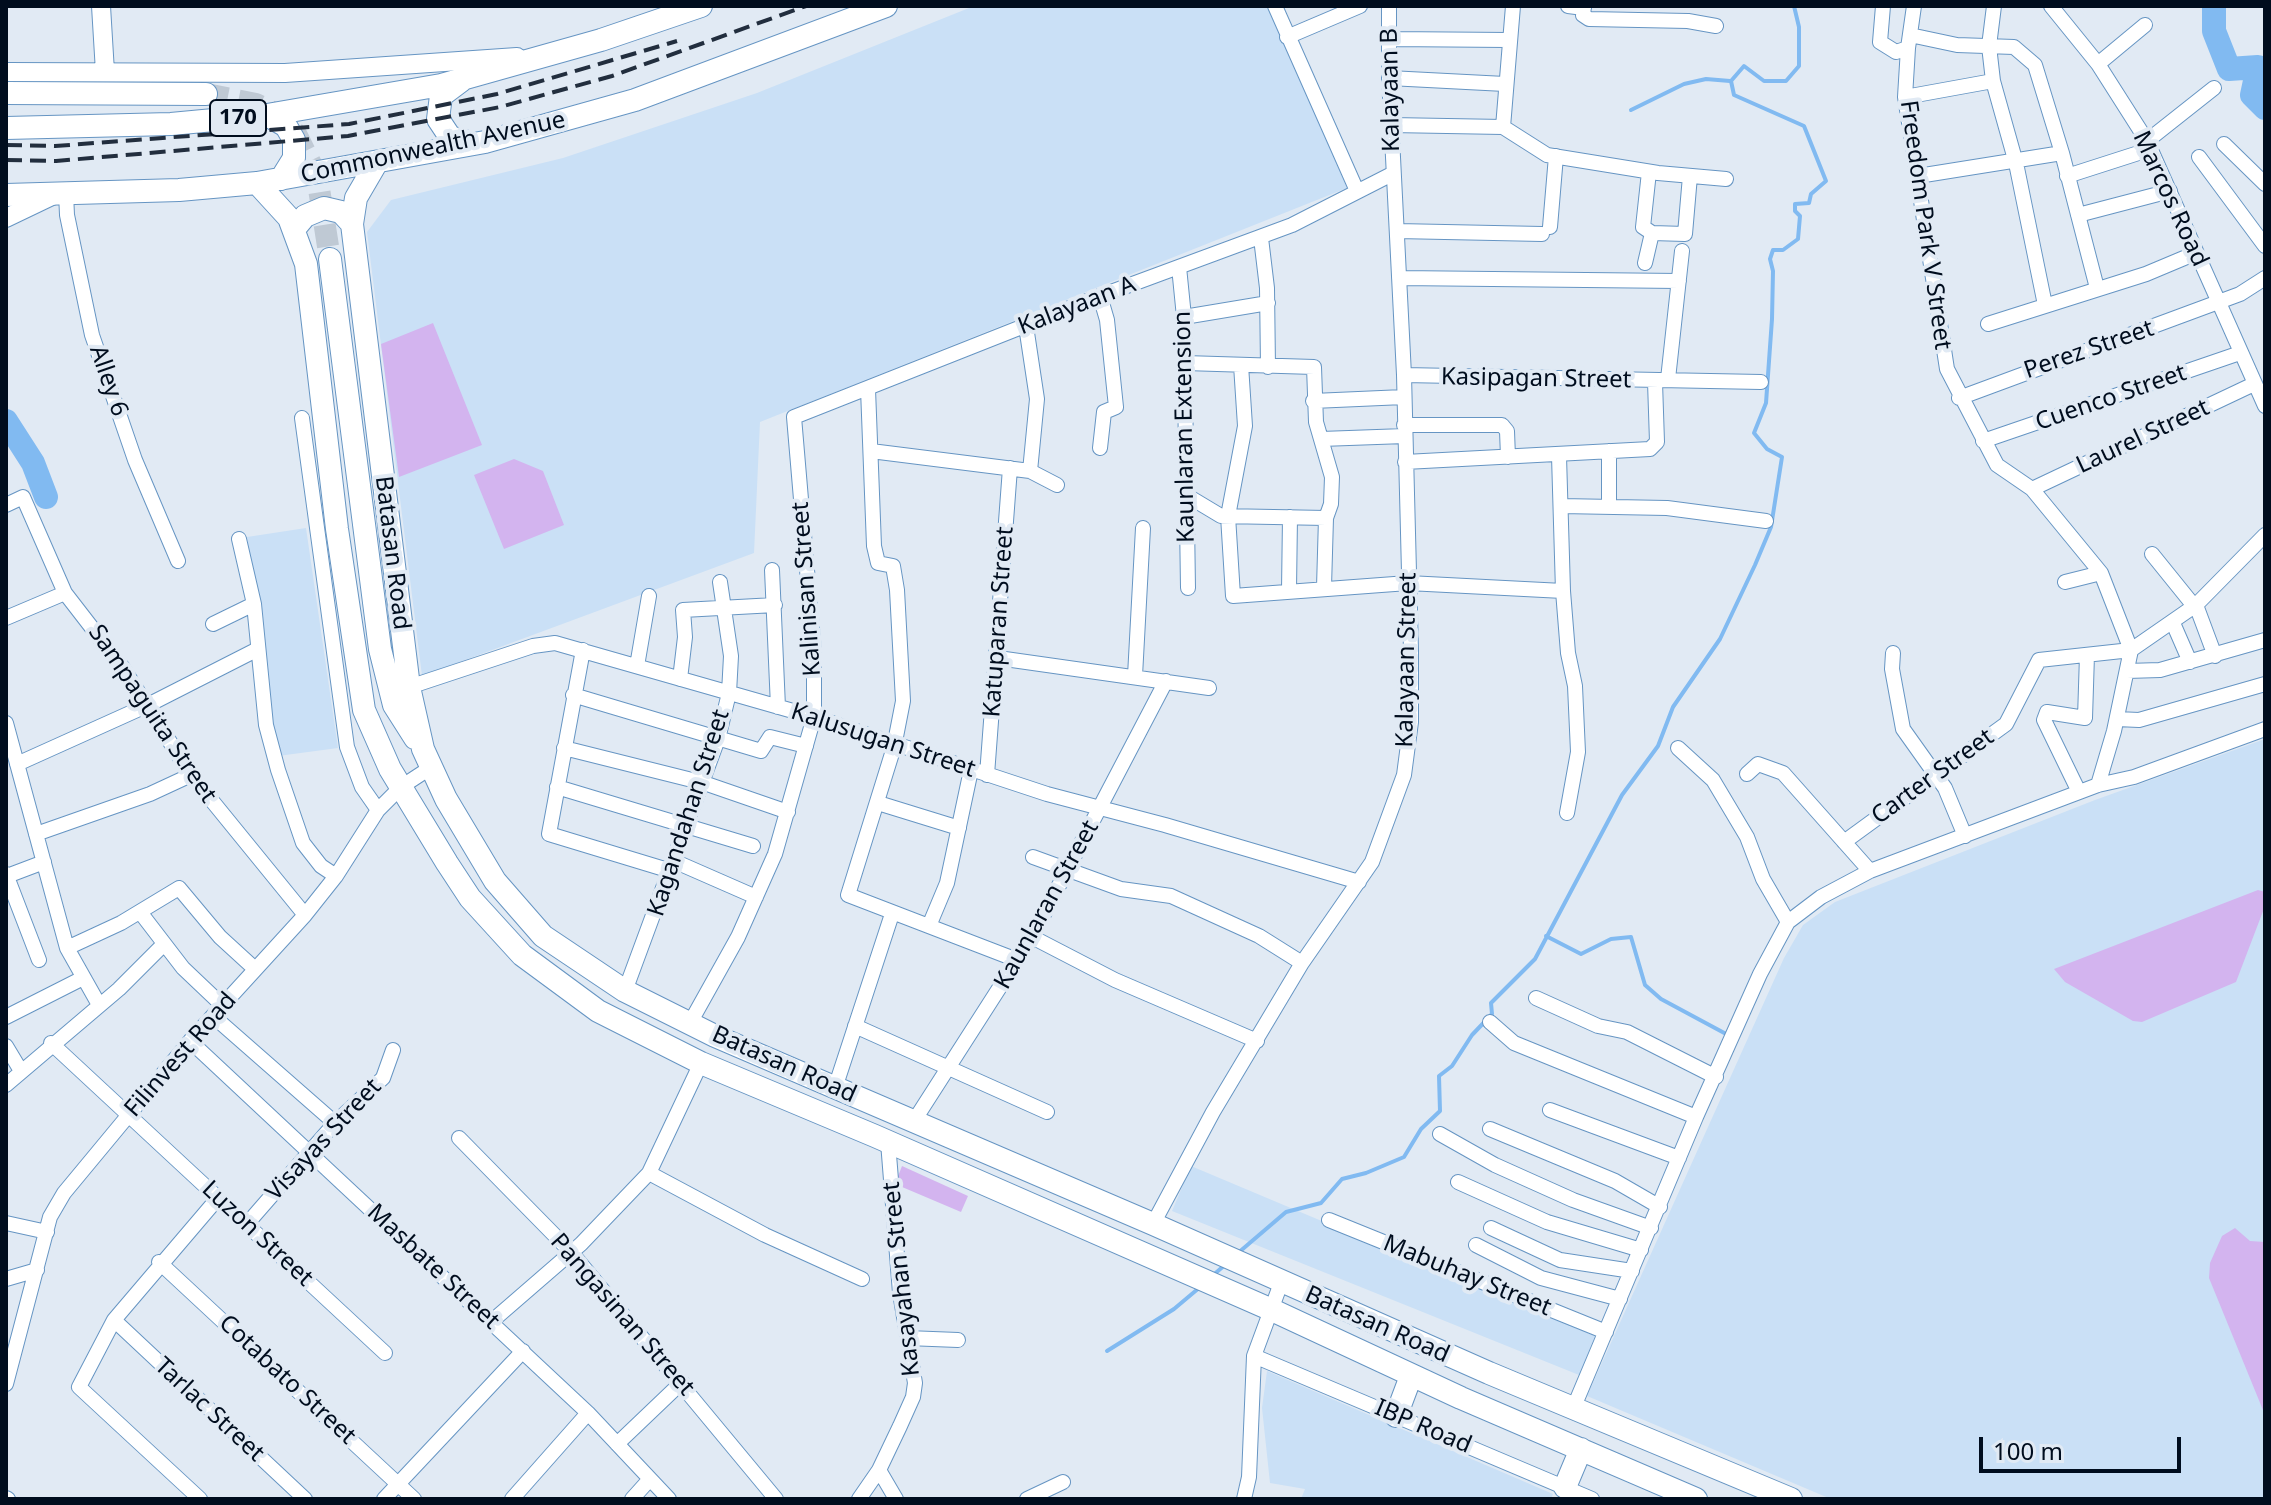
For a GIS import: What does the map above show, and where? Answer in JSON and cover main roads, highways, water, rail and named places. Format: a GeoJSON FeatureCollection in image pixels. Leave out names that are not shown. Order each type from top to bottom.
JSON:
{"type":"FeatureCollection","features":[{"type":"Feature","properties":{"kind":"main road","name":"170"},"geometry":{"type":"LineString","coordinates":[[6,128],[171,124],[267,115],[466,79],[701,6]]}},
{"type":"Feature","properties":{"kind":"main road","name":"Commonwealth Avenue"},"geometry":{"type":"LineString","coordinates":[[6,195],[179,190],[257,183],[485,142],[635,100],[886,6]]}},
{"type":"Feature","properties":{"kind":"main road"},"geometry":{"type":"LineString","coordinates":[[466,79],[441,96],[438,119],[444,132],[457,141],[485,142]]}},
{"type":"Feature","properties":{"kind":"main road"},"geometry":{"type":"LineString","coordinates":[[6,93],[206,94]]}},
{"type":"Feature","properties":{"kind":"main road"},"geometry":{"type":"LineString","coordinates":[[267,115],[286,126],[294,140],[294,158],[281,179]]}},
{"type":"Feature","properties":{"kind":"main road","name":"Batasan Road"},"geometry":{"type":"LineString","coordinates":[[377,162],[361,186],[352,224],[409,687],[427,758],[495,881],[543,936],[625,991],[690,1023],[1584,1414],[1791,1499]]}},
{"type":"Feature","properties":{"kind":"main road","name":"Batasan Road"},"geometry":{"type":"LineString","coordinates":[[257,183],[281,206],[295,228],[309,284],[324,506],[364,710],[401,787],[470,898],[522,955],[598,1011],[701,1063],[1272,1310],[1411,1376],[1696,1499]]}},
{"type":"Feature","properties":{"kind":"main road"},"geometry":{"type":"LineString","coordinates":[[295,228],[305,216],[324,208],[341,212],[352,224]]}},
{"type":"Feature","properties":{"kind":"main road"},"geometry":{"type":"LineString","coordinates":[[330,259],[387,689],[427,758]]}},
{"type":"Feature","properties":{"kind":"main road"},"geometry":{"type":"LineString","coordinates":[[1396,1416],[1411,1376]]}},
{"type":"Feature","properties":{"kind":"main road"},"geometry":{"type":"LineString","coordinates":[[1549,1435],[1582,1430],[1584,1414]]}},
{"type":"Feature","properties":{"kind":"main road"},"geometry":{"type":"LineString","coordinates":[[1565,1487],[1581,1449]]}},
{"type":"Feature","properties":{"kind":"waterway"},"geometry":{"type":"LineString","coordinates":[[1238,1253],[1286,1212],[1321,1203],[1342,1179],[1404,1157],[1421,1129],[1440,1111],[1439,1076],[1452,1066],[1472,1035],[1492,1014],[1491,1003],[1535,959],[1622,795],[1658,746],[1673,707],[1720,639],[1755,565],[1771,527],[1782,457],[1767,449],[1754,433],[1766,403],[1772,319],[1773,271],[1770,259],[1773,250],[1783,250],[1798,239],[1800,216],[1795,211],[1795,204],[1809,203],[1811,194],[1826,181],[1804,126],[1734,95],[1731,81],[1744,66],[1764,81],[1786,81],[1799,66],[1799,27],[1794,6]]}},
{"type":"Feature","properties":{"kind":"waterway"},"geometry":{"type":"LineString","coordinates":[[2214,6],[2214,31],[2229,69],[2258,67],[2252,95],[2265,108]]}},
{"type":"Feature","properties":{"kind":"waterway"},"geometry":{"type":"LineString","coordinates":[[1631,110],[1684,84],[1706,79],[1730,81]]}},
{"type":"Feature","properties":{"kind":"waterway"},"geometry":{"type":"LineString","coordinates":[[6,421],[33,463],[46,497]]}},
{"type":"Feature","properties":{"kind":"waterway"},"geometry":{"type":"LineString","coordinates":[[1546,936],[1581,954],[1611,939],[1631,937],[1645,985],[1661,999],[1728,1035]]}},
{"type":"Feature","properties":{"kind":"waterway"},"geometry":{"type":"LineString","coordinates":[[1211,1277],[1226,1264]]}},
{"type":"Feature","properties":{"kind":"waterway"},"geometry":{"type":"LineString","coordinates":[[1107,1351],[1174,1309],[1199,1288]]}},
{"type":"Feature","properties":{"kind":"tunnel"},"geometry":{"type":"LineString","coordinates":[[206,94],[256,104],[276,114],[296,134],[317,176],[330,259]]}},
{"type":"Feature","properties":{"kind":"railway"},"geometry":{"type":"LineString","coordinates":[[6,160],[56,161],[348,136],[500,107],[612,76],[806,6]]}},
{"type":"Feature","properties":{"kind":"railway"},"geometry":{"type":"LineString","coordinates":[[6,145],[55,146],[349,124],[497,94],[677,41]]}}]}
